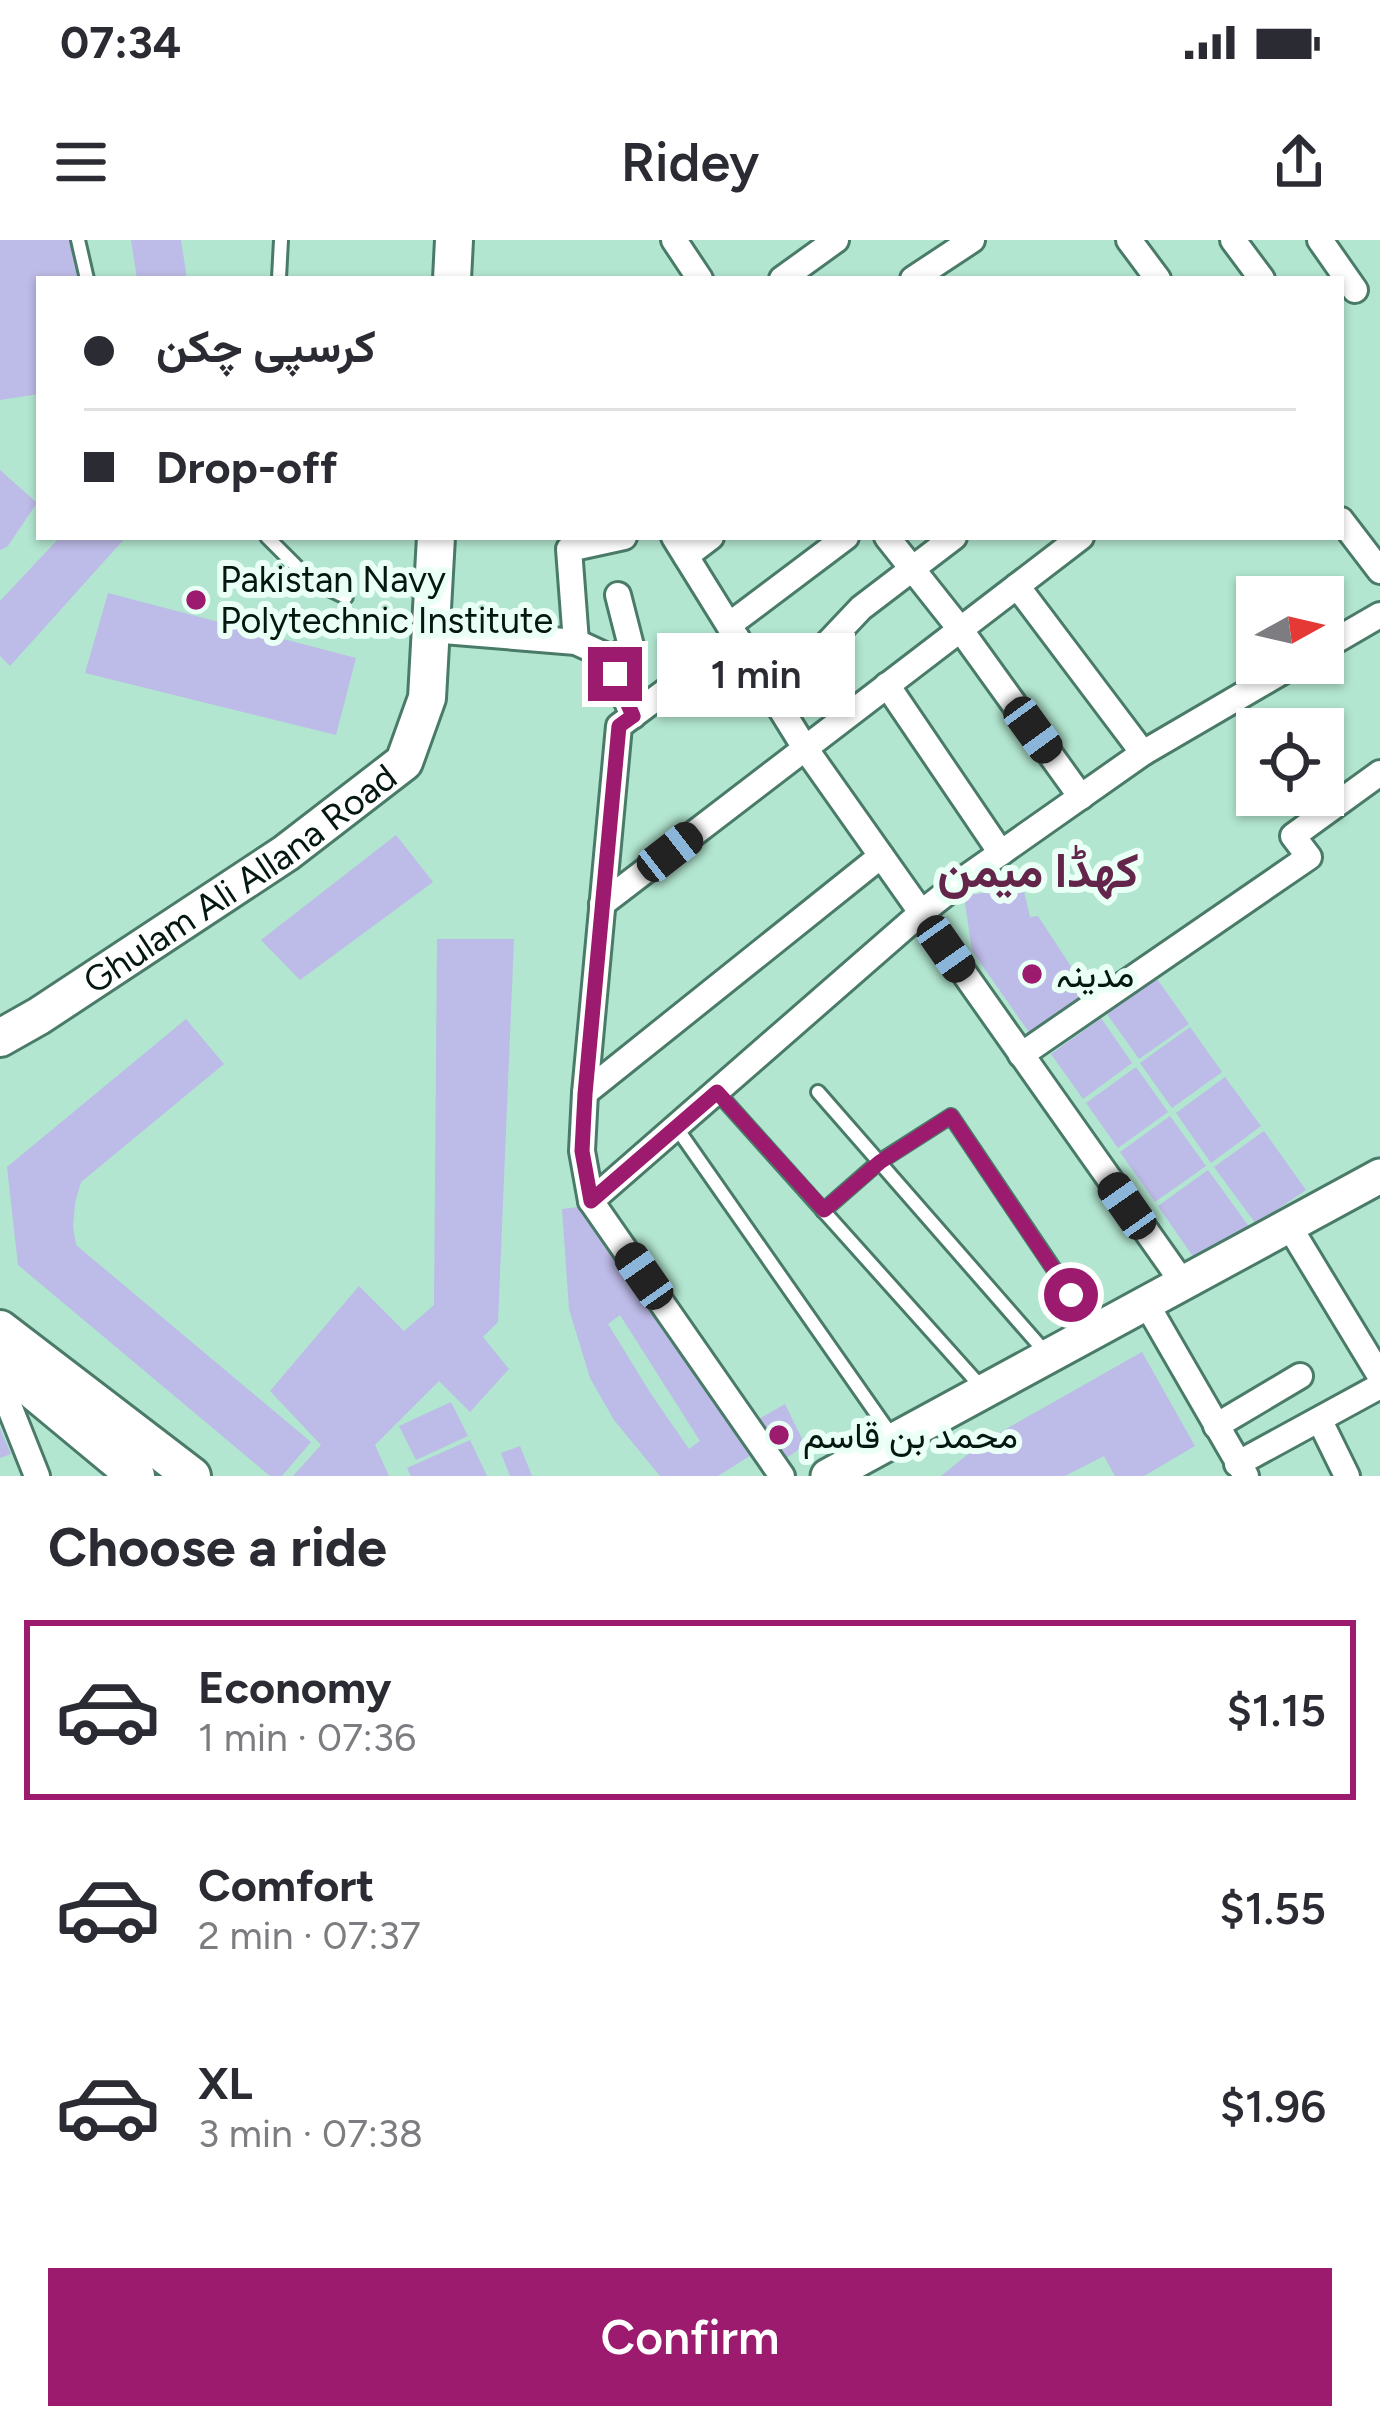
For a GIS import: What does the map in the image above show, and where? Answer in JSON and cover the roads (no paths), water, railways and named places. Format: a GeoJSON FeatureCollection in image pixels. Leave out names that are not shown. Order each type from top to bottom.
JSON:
{"type":"FeatureCollection","features":[{"type":"Feature","properties":{"kind":"main road"},"geometry":{"type":"LineString","coordinates":[[452,276],[454,240]]}},
{"type":"Feature","properties":{"kind":"main road","name":"Ghulam Ali Allana Road"},"geometry":{"type":"LineString","coordinates":[[0,1038],[286,853],[404,762],[449,631],[436,540]]}},
{"type":"Feature","properties":{"kind":"main road"},"geometry":{"type":"LineString","coordinates":[[0,1058],[39,1016]]}},
{"type":"Feature","properties":{"kind":"main road"},"geometry":{"type":"LineString","coordinates":[[0,1329],[192,1476]]}},
{"type":"Feature","properties":{"kind":"main road"},"geometry":{"type":"LineString","coordinates":[[0,1363],[136,1476]]}},
{"type":"Feature","properties":{"kind":"street"},"geometry":{"type":"LineString","coordinates":[[674,240],[698,276]]}},
{"type":"Feature","properties":{"kind":"street"},"geometry":{"type":"LineString","coordinates":[[786,276],[836,240]]}},
{"type":"Feature","properties":{"kind":"street"},"geometry":{"type":"LineString","coordinates":[[918,276],[972,240]]}},
{"type":"Feature","properties":{"kind":"street"},"geometry":{"type":"LineString","coordinates":[[1129,240],[1156,276]]}},
{"type":"Feature","properties":{"kind":"street"},"geometry":{"type":"LineString","coordinates":[[1233,240],[1260,276]]}},
{"type":"Feature","properties":{"kind":"street"},"geometry":{"type":"LineString","coordinates":[[1320,240],[1355,290]]}},
{"type":"Feature","properties":{"kind":"street"},"geometry":{"type":"LineString","coordinates":[[1344,524],[1380,571]]}},
{"type":"Feature","properties":{"kind":"street"},"geometry":{"type":"LineString","coordinates":[[571,641],[569,549],[610,540]]}},
{"type":"Feature","properties":{"kind":"street"},"geometry":{"type":"LineString","coordinates":[[782,1476],[591,1201],[582,1151],[585,1094],[619,726],[842,540]]}},
{"type":"Feature","properties":{"kind":"street"},"geometry":{"type":"LineString","coordinates":[[889,540],[1082,797]]}},
{"type":"Feature","properties":{"kind":"street"},"geometry":{"type":"LineString","coordinates":[[775,699],[861,608],[950,540]]}},
{"type":"Feature","properties":{"kind":"street"},"geometry":{"type":"LineString","coordinates":[[602,904],[1077,540]]}},
{"type":"Feature","properties":{"kind":"street"},"geometry":{"type":"LineString","coordinates":[[680,546],[805,748],[1184,1283]]}},
{"type":"Feature","properties":{"kind":"street"},"geometry":{"type":"LineString","coordinates":[[1017,586],[1142,753]]}},
{"type":"Feature","properties":{"kind":"street"},"geometry":{"type":"LineString","coordinates":[[613,658],[632,646],[618,595]]}},
{"type":"Feature","properties":{"kind":"street"},"geometry":{"type":"LineString","coordinates":[[1344,636],[1380,615]]}},
{"type":"Feature","properties":{"kind":"street"},"geometry":{"type":"LineString","coordinates":[[449,631],[571,641],[613,658]]}},
{"type":"Feature","properties":{"kind":"street"},"geometry":{"type":"LineString","coordinates":[[613,658],[633,716]]}},
{"type":"Feature","properties":{"kind":"street"},"geometry":{"type":"LineString","coordinates":[[591,1201],[921,914],[1142,753],[1261,684]]}},
{"type":"Feature","properties":{"kind":"street"},"geometry":{"type":"LineString","coordinates":[[887,686],[1001,853]]}},
{"type":"Feature","properties":{"kind":"street"},"geometry":{"type":"LineString","coordinates":[[1021,1055],[1309,857],[1293,836],[1380,773]]}},
{"type":"Feature","properties":{"kind":"street"},"geometry":{"type":"LineString","coordinates":[[585,1094],[881,856]]}},
{"type":"Feature","properties":{"kind":"street"},"geometry":{"type":"LineString","coordinates":[[828,1476],[1380,1176]]}},
{"type":"Feature","properties":{"kind":"street"},"geometry":{"type":"LineString","coordinates":[[1289,1226],[1380,1376]]}},
{"type":"Feature","properties":{"kind":"street"},"geometry":{"type":"LineString","coordinates":[[1147,1303],[1241,1470],[1380,1387]]}},
{"type":"Feature","properties":{"kind":"street"},"geometry":{"type":"LineString","coordinates":[[1216,1426],[1300,1376]]}},
{"type":"Feature","properties":{"kind":"street"},"geometry":{"type":"LineString","coordinates":[[0,1383],[37,1476]]}},
{"type":"Feature","properties":{"kind":"street"},"geometry":{"type":"LineString","coordinates":[[1320,1421],[1347,1476]]}},
{"type":"Feature","properties":{"kind":"lane"},"geometry":{"type":"LineString","coordinates":[[79,240],[86,276]]}},
{"type":"Feature","properties":{"kind":"lane"},"geometry":{"type":"LineString","coordinates":[[279,276],[280,240]]}},
{"type":"Feature","properties":{"kind":"lane"},"geometry":{"type":"LineString","coordinates":[[270,540],[310,580],[346,597]]}},
{"type":"Feature","properties":{"kind":"lane"},"geometry":{"type":"LineString","coordinates":[[717,1092],[985,1391]]}},
{"type":"Feature","properties":{"kind":"lane"},"geometry":{"type":"LineString","coordinates":[[818,1092],[1049,1356]]}},
{"type":"Feature","properties":{"kind":"lane"},"geometry":{"type":"LineString","coordinates":[[824,1210],[880,1162],[951,1116],[1095,1331]]}},
{"type":"Feature","properties":{"kind":"lane"},"geometry":{"type":"LineString","coordinates":[[676,1127],[895,1440]]}},
{"type":"Feature","properties":{"kind":"place","name":"Pakistan Navy Polytechnic Institute"},"geometry":{"type":"Point","coordinates":[196,600]}},
{"type":"Feature","properties":{"kind":"place","name":"مدینہ"},"geometry":{"type":"Point","coordinates":[1032,974]}},
{"type":"Feature","properties":{"kind":"place","name":"محمد بن قاسم"},"geometry":{"type":"Point","coordinates":[779,1435]}},
{"type":"Feature","properties":{"kind":"district","name":"کھڈا میمن"},"geometry":{"type":"Point","coordinates":[1038,870]}}]}
